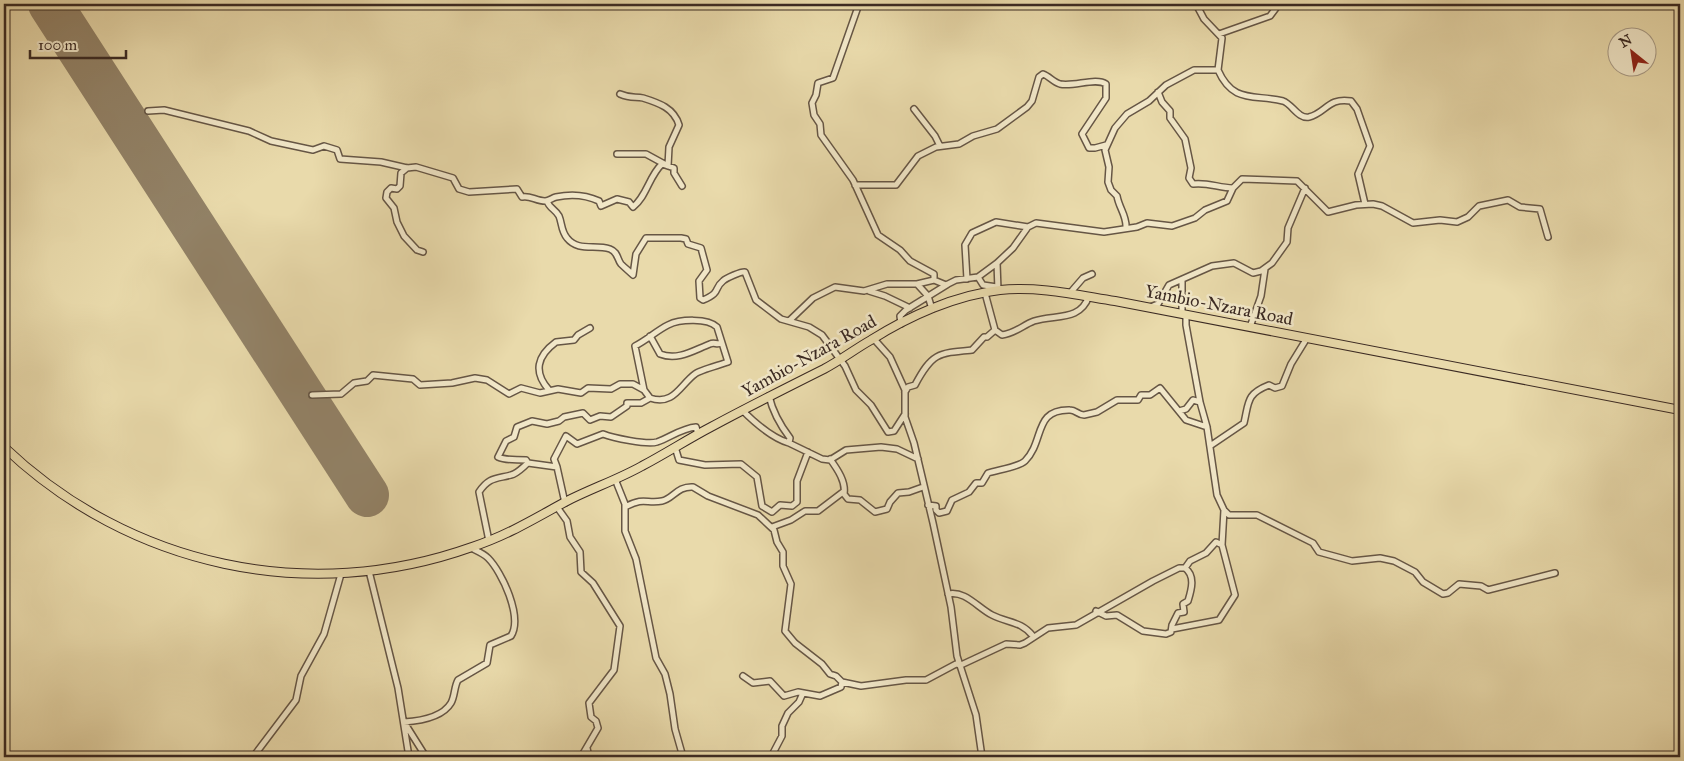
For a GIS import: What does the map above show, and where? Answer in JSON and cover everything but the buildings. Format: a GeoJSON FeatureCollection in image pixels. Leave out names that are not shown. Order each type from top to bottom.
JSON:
{"type":"FeatureCollection","features":[{"type":"Feature","properties":{"kind":"main road","name":"Yambio-Nzara Road"},"geometry":{"type":"LineString","coordinates":[[4,447],[36,475],[82,507],[121,528],[161,546],[213,561],[256,570],[303,574],[340,574],[369,571],[417,563],[471,548],[528,524],[565,502],[615,480],[742,410],[840,360],[873,338],[920,314],[998,289],[1025,288],[1089,296],[1150,307],[1680,410]]}},
{"type":"Feature","properties":{"kind":"street"},"geometry":{"type":"LineString","coordinates":[[859,4],[833,78],[818,83],[816,95],[812,103],[814,115],[820,124],[821,136],[855,185],[878,235],[900,250],[910,261],[934,274],[934,280]]}},
{"type":"Feature","properties":{"kind":"street"},"geometry":{"type":"LineString","coordinates":[[1196,4],[1204,18],[1222,38],[1218,70],[1229,88],[1247,97],[1285,102],[1304,116],[1309,117],[1337,101],[1343,100],[1354,104],[1370,146],[1358,174],[1358,182],[1366,204]]}},
{"type":"Feature","properties":{"kind":"street"},"geometry":{"type":"LineString","coordinates":[[1219,34],[1270,16],[1279,4]]}},
{"type":"Feature","properties":{"kind":"street"},"geometry":{"type":"LineString","coordinates":[[855,185],[896,185],[911,169],[918,156],[940,146],[959,144],[973,136],[997,129],[1030,104],[1038,79],[1043,74],[1058,83],[1074,85],[1104,82],[1107,89],[1106,98],[1082,134],[1089,148],[1095,148],[1106,144],[1127,114],[1149,101],[1166,84],[1194,70],[1218,70]]}},
{"type":"Feature","properties":{"kind":"street"},"geometry":{"type":"LineString","coordinates":[[1158,92],[1162,102],[1170,111],[1170,118],[1185,139],[1191,168],[1189,178],[1193,184],[1207,182],[1218,188],[1233,188]]}},
{"type":"Feature","properties":{"kind":"street"},"geometry":{"type":"LineString","coordinates":[[620,94],[635,99],[641,97],[668,107],[673,113],[679,125],[669,147],[668,166]]}},
{"type":"Feature","properties":{"kind":"street"},"geometry":{"type":"LineString","coordinates":[[914,109],[935,136],[940,146]]}},
{"type":"Feature","properties":{"kind":"street"},"geometry":{"type":"LineString","coordinates":[[148,111],[173,113],[249,130],[272,141],[313,150],[324,146],[336,150],[340,159],[381,162],[407,168],[416,167],[453,178],[459,189],[469,192],[517,189],[522,197],[527,196],[547,201],[558,197],[588,196],[599,201],[601,206],[618,200],[629,202],[633,207],[641,199],[653,173],[662,164],[674,168],[674,173],[682,186]]}},
{"type":"Feature","properties":{"kind":"street"},"geometry":{"type":"LineString","coordinates":[[1106,144],[1108,182],[1110,190],[1117,196],[1119,205],[1127,219],[1126,228]]}},
{"type":"Feature","properties":{"kind":"street"},"geometry":{"type":"LineString","coordinates":[[617,154],[646,154],[668,166]]}},
{"type":"Feature","properties":{"kind":"street"},"geometry":{"type":"LineString","coordinates":[[407,168],[401,173],[400,186],[397,189],[391,188],[387,192],[386,198],[394,208],[397,222],[404,236],[417,250],[423,252]]}},
{"type":"Feature","properties":{"kind":"street"},"geometry":{"type":"LineString","coordinates":[[967,279],[965,245],[972,233],[996,222],[1005,222],[1015,226],[1021,225],[1023,228],[1036,223],[1104,232],[1137,228],[1147,223],[1172,226],[1195,218],[1205,210],[1227,201],[1233,188],[1242,179],[1254,178],[1297,182],[1328,212],[1366,204],[1382,206],[1413,223],[1440,220],[1457,222],[1468,217],[1479,206],[1508,200],[1524,208],[1540,209],[1548,237]]}},
{"type":"Feature","properties":{"kind":"street"},"geometry":{"type":"LineString","coordinates":[[1150,307],[1158,304],[1169,285],[1212,266],[1226,262],[1240,265],[1253,273],[1265,269],[1276,258],[1287,242],[1288,228],[1304,188]]}},
{"type":"Feature","properties":{"kind":"street"},"geometry":{"type":"LineString","coordinates":[[547,201],[548,206],[558,216],[562,230],[572,243],[587,248],[596,246],[610,249],[615,252],[620,262],[633,275],[636,254],[646,238],[686,239],[688,244],[697,246],[703,251],[707,270],[699,281],[700,298],[703,300],[712,296],[722,281],[740,271],[745,272],[756,300],[781,319],[809,328],[822,336],[840,360],[856,390],[866,399],[888,432],[894,431],[905,414]]}},
{"type":"Feature","properties":{"kind":"street"},"geometry":{"type":"LineString","coordinates":[[900,324],[900,316],[946,285],[956,280],[978,277],[1013,248],[1028,227]]}},
{"type":"Feature","properties":{"kind":"street"},"geometry":{"type":"LineString","coordinates":[[978,277],[987,287],[998,289],[997,262]]}},
{"type":"Feature","properties":{"kind":"street"},"geometry":{"type":"LineString","coordinates":[[1250,327],[1261,296],[1265,269]]}},
{"type":"Feature","properties":{"kind":"street"},"geometry":{"type":"LineString","coordinates":[[1070,294],[1083,278],[1092,274]]}},
{"type":"Feature","properties":{"kind":"street"},"geometry":{"type":"LineString","coordinates":[[864,291],[887,284],[917,284],[934,280],[946,285]]}},
{"type":"Feature","properties":{"kind":"street"},"geometry":{"type":"LineString","coordinates":[[1182,280],[1184,314],[1200,402],[1207,427],[1217,495],[1224,510],[1229,515],[1257,515],[1313,543],[1319,552],[1330,556],[1352,561],[1380,558],[1399,563],[1416,572],[1423,582],[1443,594],[1448,593],[1458,584],[1481,586],[1488,590],[1555,573]]}},
{"type":"Feature","properties":{"kind":"street"},"geometry":{"type":"LineString","coordinates":[[917,284],[923,287],[932,309]]}},
{"type":"Feature","properties":{"kind":"street"},"geometry":{"type":"LineString","coordinates":[[789,321],[813,298],[836,287],[873,291],[878,295],[911,307],[920,314]]}},
{"type":"Feature","properties":{"kind":"street"},"geometry":{"type":"LineString","coordinates":[[985,293],[995,330],[1002,335],[1023,328],[1033,321],[1065,317],[1085,306],[1089,296]]}},
{"type":"Feature","properties":{"kind":"street"},"geometry":{"type":"LineString","coordinates":[[557,466],[528,463],[526,460],[515,458],[505,460],[498,457],[506,440],[514,437],[517,427],[532,420],[546,424],[559,422],[564,417],[575,413],[583,413],[590,420],[600,416],[611,417],[627,406],[627,402],[641,403],[650,398],[665,399],[680,392],[695,374],[728,362],[717,327],[713,323],[702,320],[671,323],[635,346],[644,390],[650,398]]}},
{"type":"Feature","properties":{"kind":"street"},"geometry":{"type":"LineString","coordinates":[[549,390],[538,370],[541,360],[556,342],[574,340],[578,335],[590,328]]}},
{"type":"Feature","properties":{"kind":"street"},"geometry":{"type":"LineString","coordinates":[[905,392],[908,387],[915,385],[929,362],[939,354],[972,350],[984,337],[987,337],[995,330]]}},
{"type":"Feature","properties":{"kind":"street"},"geometry":{"type":"LineString","coordinates":[[650,336],[660,354],[669,356],[681,356],[702,349],[710,344],[721,343]]}},
{"type":"Feature","properties":{"kind":"street"},"geometry":{"type":"LineString","coordinates":[[873,338],[890,357],[905,392],[905,414],[918,459],[948,594],[958,664],[976,715],[982,757]]}},
{"type":"Feature","properties":{"kind":"street"},"geometry":{"type":"LineString","coordinates":[[1210,446],[1244,423],[1247,404],[1256,392],[1269,385],[1275,388],[1282,386],[1293,360],[1307,338]]}},
{"type":"Feature","properties":{"kind":"street"},"geometry":{"type":"LineString","coordinates":[[312,395],[341,394],[354,383],[367,381],[373,375],[379,374],[391,378],[413,379],[420,386],[452,383],[475,378],[491,382],[509,394],[521,388],[540,393],[562,389],[567,392],[581,393],[588,388],[611,389],[623,384],[634,385],[638,389],[644,390]]}},
{"type":"Feature","properties":{"kind":"street"},"geometry":{"type":"LineString","coordinates":[[928,505],[936,506],[936,510],[939,513],[947,511],[952,500],[968,492],[976,483],[982,483],[988,473],[1024,463],[1047,416],[1055,410],[1073,410],[1084,415],[1097,412],[1117,400],[1138,400],[1141,395],[1150,395],[1160,388],[1186,420],[1207,427]]}},
{"type":"Feature","properties":{"kind":"street"},"geometry":{"type":"LineString","coordinates":[[769,396],[774,413],[784,433],[790,438],[789,442]]}},
{"type":"Feature","properties":{"kind":"street"},"geometry":{"type":"LineString","coordinates":[[1179,411],[1182,408],[1184,410],[1193,400],[1200,402]]}},
{"type":"Feature","properties":{"kind":"street"},"geometry":{"type":"LineString","coordinates":[[742,410],[768,430],[774,438],[789,442],[822,460],[830,459],[846,450],[881,447],[897,449],[918,459]]}},
{"type":"Feature","properties":{"kind":"street"},"geometry":{"type":"LineString","coordinates":[[565,502],[554,459],[566,436],[577,444],[603,434],[619,440],[656,443],[690,428],[696,427],[698,434]]}},
{"type":"Feature","properties":{"kind":"street"},"geometry":{"type":"LineString","coordinates":[[675,447],[679,460],[705,465],[741,464],[757,476],[762,506],[770,512],[780,505],[792,506],[805,511],[818,511],[843,492],[845,488],[839,471],[830,459]]}},
{"type":"Feature","properties":{"kind":"street"},"geometry":{"type":"LineString","coordinates":[[792,506],[797,502],[798,481],[808,452]]}},
{"type":"Feature","properties":{"kind":"street"},"geometry":{"type":"LineString","coordinates":[[488,541],[479,492],[484,485],[501,475],[511,475],[528,463]]}},
{"type":"Feature","properties":{"kind":"street"},"geometry":{"type":"LineString","coordinates":[[615,480],[626,504],[625,532],[636,558],[656,658],[664,674],[670,694],[683,757]]}},
{"type":"Feature","properties":{"kind":"street"},"geometry":{"type":"LineString","coordinates":[[626,504],[627,506],[639,500],[663,501],[679,490],[693,487],[708,496],[758,515],[772,527],[783,552],[783,566],[791,584],[784,632],[794,644],[820,662],[830,674],[836,676],[842,682],[861,686],[906,680],[926,680],[1006,644],[1020,645],[1048,628],[1076,625],[1096,611],[1178,569],[1185,568],[1190,561],[1207,552],[1214,543],[1218,542],[1222,545]]}},
{"type":"Feature","properties":{"kind":"street"},"geometry":{"type":"LineString","coordinates":[[843,492],[848,499],[860,500],[878,513],[888,509],[890,502],[898,493],[909,492],[923,487]]}},
{"type":"Feature","properties":{"kind":"street"},"geometry":{"type":"LineString","coordinates":[[557,507],[567,521],[570,537],[580,552],[581,572],[593,583],[620,626],[614,670],[589,703],[590,717],[598,725],[587,748],[580,757]]}},
{"type":"Feature","properties":{"kind":"street"},"geometry":{"type":"LineString","coordinates":[[1172,629],[1219,620],[1235,595],[1222,545],[1224,510]]}},
{"type":"Feature","properties":{"kind":"street"},"geometry":{"type":"LineString","coordinates":[[772,527],[792,520],[805,511]]}},
{"type":"Feature","properties":{"kind":"street"},"geometry":{"type":"LineString","coordinates":[[404,722],[431,718],[443,710],[451,702],[458,680],[487,663],[492,643],[509,638],[513,633],[514,610],[500,575],[487,557],[471,548]]}},
{"type":"Feature","properties":{"kind":"street"},"geometry":{"type":"LineString","coordinates":[[1096,611],[1106,616],[1117,615],[1143,631],[1166,634],[1171,632],[1174,619],[1178,613],[1184,612],[1183,604],[1188,601],[1193,591],[1189,571],[1185,568]]}},
{"type":"Feature","properties":{"kind":"street"},"geometry":{"type":"LineString","coordinates":[[369,571],[404,722],[409,757]]}},
{"type":"Feature","properties":{"kind":"street"},"geometry":{"type":"LineString","coordinates":[[252,757],[294,702],[301,676],[324,634],[340,574]]}},
{"type":"Feature","properties":{"kind":"street"},"geometry":{"type":"LineString","coordinates":[[948,594],[958,593],[991,615],[1022,625],[1033,636]]}},
{"type":"Feature","properties":{"kind":"street"},"geometry":{"type":"LineString","coordinates":[[744,676],[753,683],[770,681],[784,696],[798,692],[823,695],[841,688],[842,682]]}},
{"type":"Feature","properties":{"kind":"street"},"geometry":{"type":"LineString","coordinates":[[771,757],[782,736],[782,726],[788,713],[799,702],[803,693]]}},
{"type":"Feature","properties":{"kind":"street"},"geometry":{"type":"LineString","coordinates":[[404,722],[426,757]]}},
{"type":"Feature","properties":{"kind":"street"},"geometry":{"type":"LineString","coordinates":[[587,748],[589,757]]}},
{"type":"Feature","properties":{"kind":"runway"},"geometry":{"type":"LineString","coordinates":[[50,4],[367,495]]}}]}
